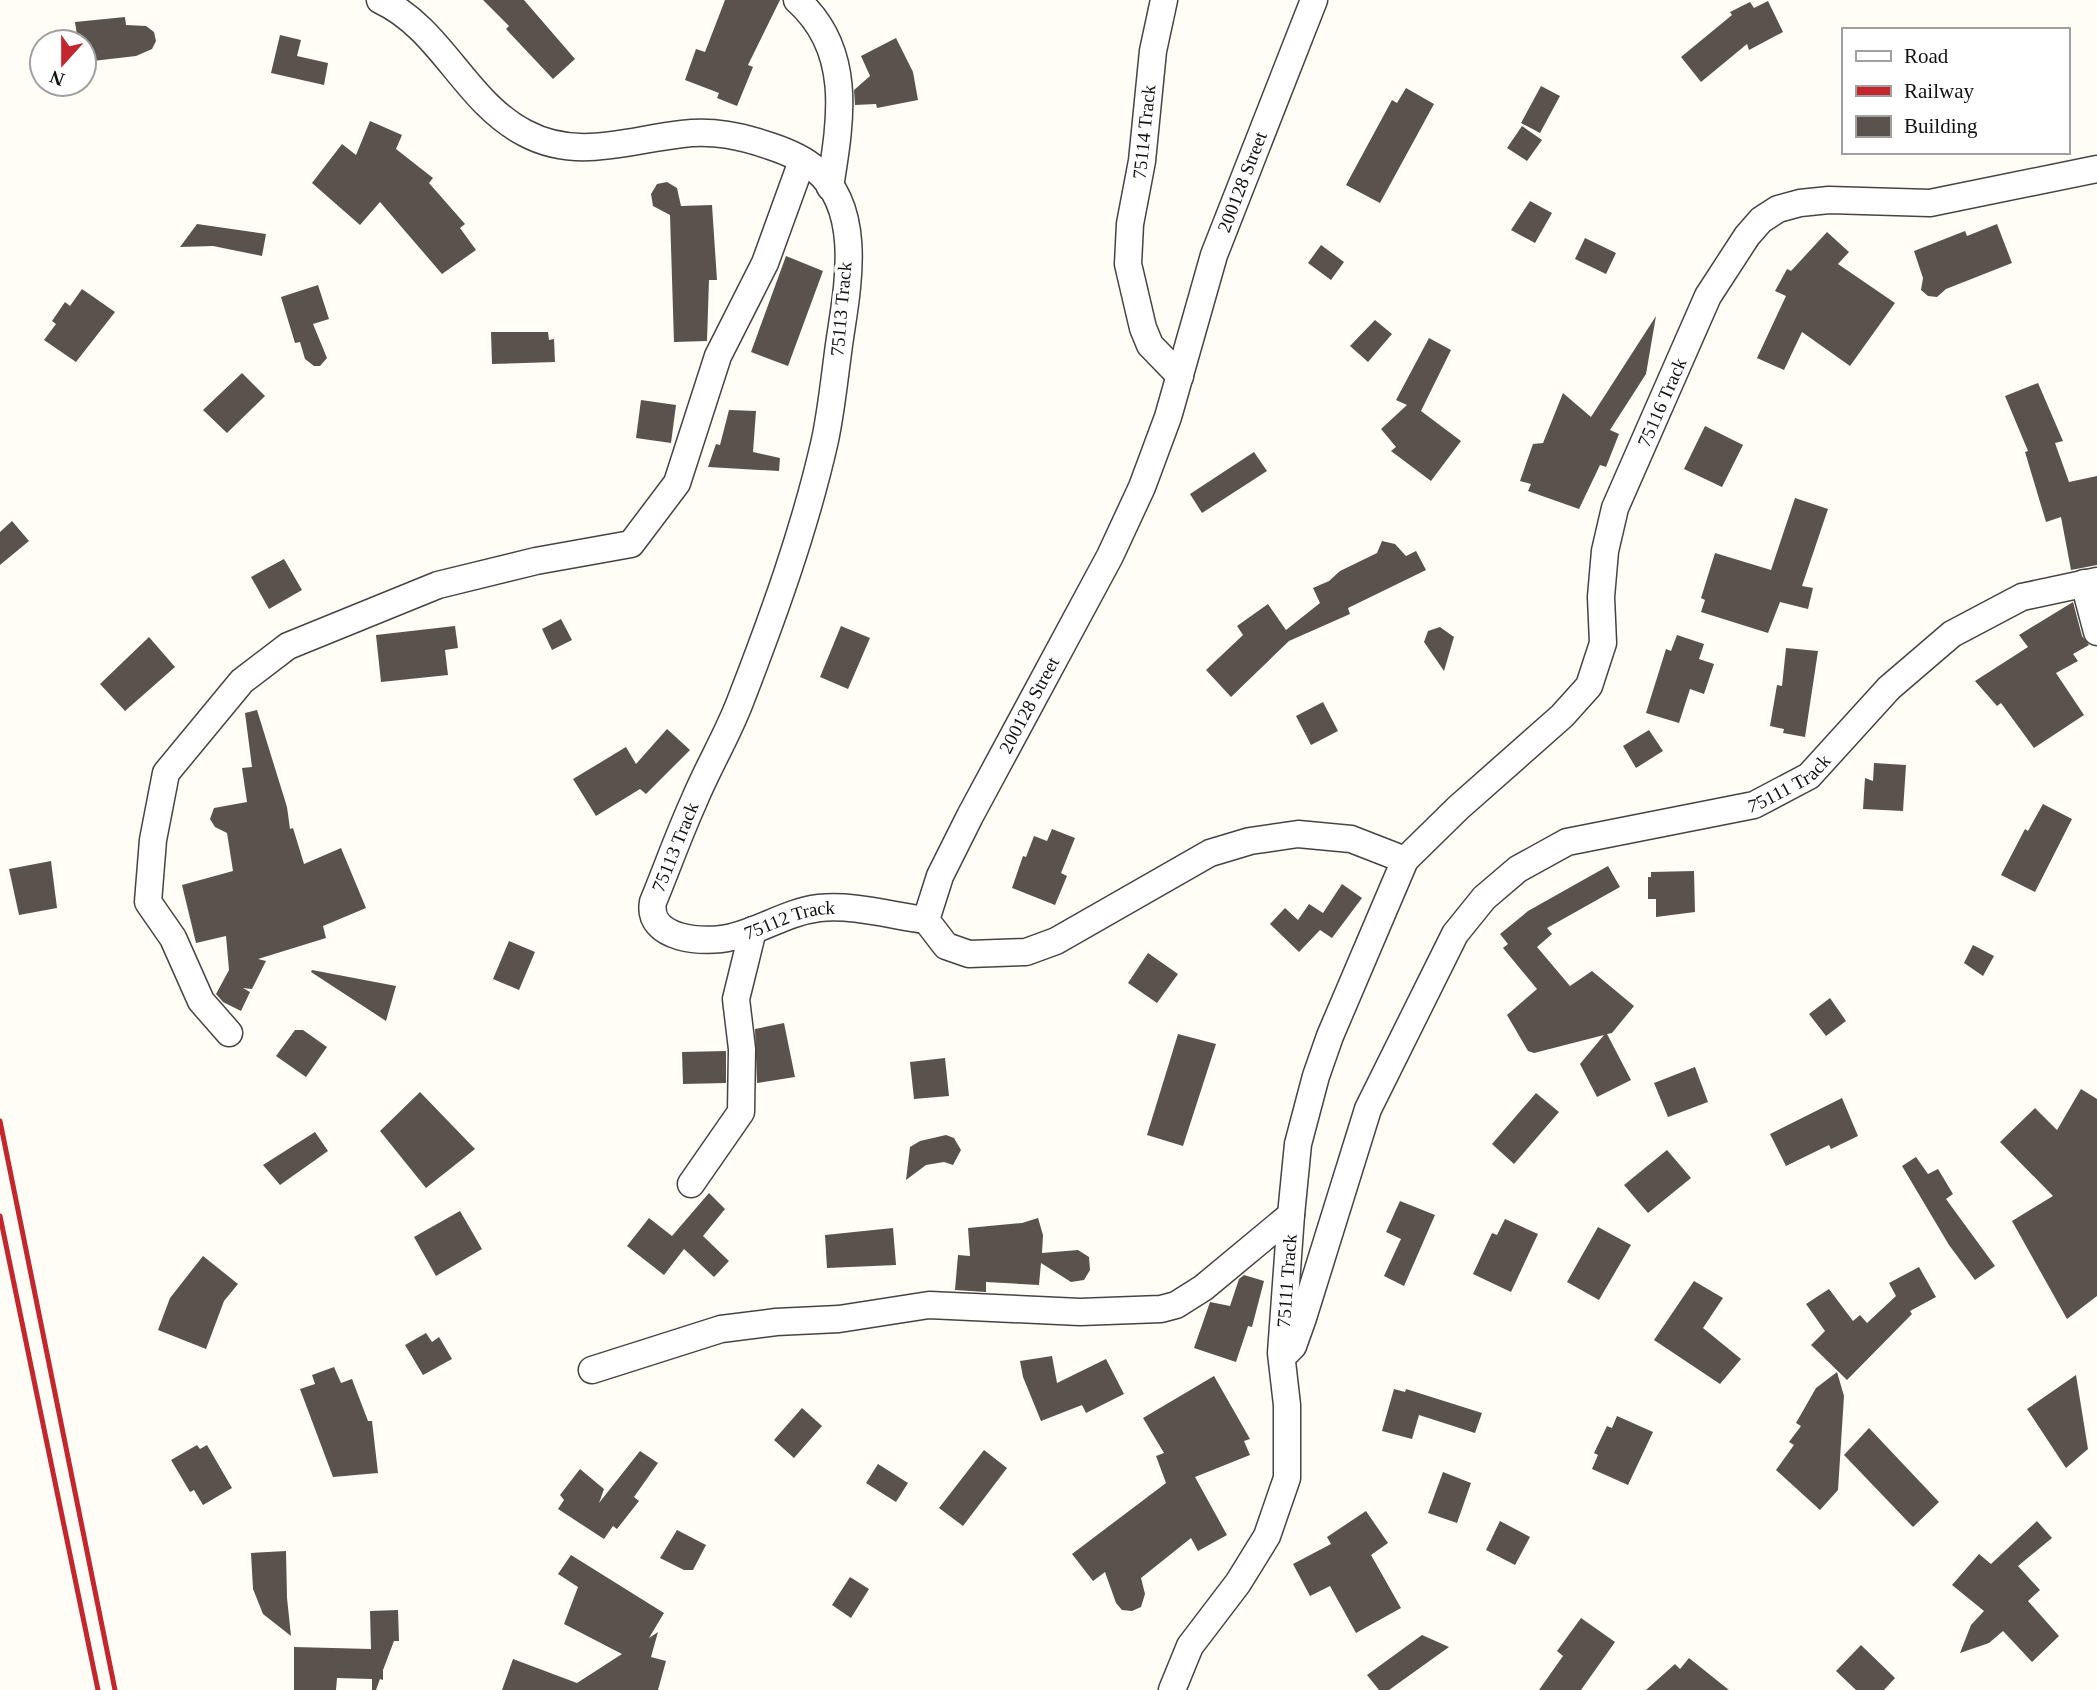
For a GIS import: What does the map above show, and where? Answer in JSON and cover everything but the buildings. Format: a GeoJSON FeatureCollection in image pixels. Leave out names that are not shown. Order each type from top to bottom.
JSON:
{"type":"FeatureCollection","features":[{"type":"Feature","properties":{"kind":"street","name":"75113 Track"},"geometry":{"type":"LineString","coordinates":[[380,0],[400,9],[421,25],[494,110],[526,134],[566,146],[602,149],[682,134],[737,135],[786,151],[816,169],[842,206],[848,226],[846,301],[825,439],[786,579],[739,705],[694,800],[653,902],[652,916],[656,925]]}},
{"type":"Feature","properties":{"kind":"street"},"geometry":{"type":"LineString","coordinates":[[797,0],[811,13],[824,32],[835,55],[841,83],[838,137],[830,187]]}},
{"type":"Feature","properties":{"kind":"street","name":"75114 Track"},"geometry":{"type":"LineString","coordinates":[[1164,0],[1153,51],[1142,161],[1130,224],[1128,264],[1143,328],[1150,345],[1180,376]]}},
{"type":"Feature","properties":{"kind":"street","name":"200128 Street"},"geometry":{"type":"LineString","coordinates":[[926,920],[940,876],[1110,556],[1142,487],[1180,376],[1214,255],[1314,0]]}},
{"type":"Feature","properties":{"kind":"street"},"geometry":{"type":"LineString","coordinates":[[229,1033],[201,1001],[173,938],[148,902],[153,840],[166,773],[242,681],[288,646],[438,585],[536,561],[631,544],[677,483],[718,356],[765,263],[802,161]]}},
{"type":"Feature","properties":{"kind":"street","name":"75116 Track"},"geometry":{"type":"LineString","coordinates":[[1405,860],[1458,808],[1562,716],[1589,686],[1603,643],[1601,597],[1605,551],[1615,508],[1708,296],[1726,265],[1761,220],[1779,209],[1800,202],[1829,200],[1930,203],[2097,169]]}},
{"type":"Feature","properties":{"kind":"street"},"geometry":{"type":"LineString","coordinates":[[2090,582],[2097,632]]}},
{"type":"Feature","properties":{"kind":"street","name":"75111 Track"},"geometry":{"type":"LineString","coordinates":[[1281,1353],[1293,1346],[1300,1328],[1368,1109],[1455,934],[1484,898],[1518,869],[1567,842],[1755,805],[1810,776],[1889,688],[1952,634],[2022,597],[2090,582]]}},
{"type":"Feature","properties":{"kind":"street"},"geometry":{"type":"LineString","coordinates":[[926,920],[946,946],[969,954],[1026,952],[1056,941],[1210,853],[1250,841],[1298,834],[1350,839],[1405,860]]}},
{"type":"Feature","properties":{"kind":"street","name":"75111 Track"},"geometry":{"type":"LineString","coordinates":[[1171,1690],[1190,1646],[1238,1583],[1267,1536],[1287,1478],[1287,1405],[1281,1353],[1298,1144],[1316,1076],[1405,860]]}},
{"type":"Feature","properties":{"kind":"street","name":"75112 Track"},"geometry":{"type":"LineString","coordinates":[[656,925],[669,933],[692,939],[730,938],[789,914],[820,908],[926,920]]}},
{"type":"Feature","properties":{"kind":"street"},"geometry":{"type":"LineString","coordinates":[[691,1184],[741,1112],[742,1049],[736,999],[753,930]]}},
{"type":"Feature","properties":{"kind":"street"},"geometry":{"type":"LineString","coordinates":[[592,1370],[721,1329],[776,1322],[839,1319],[929,1305],[1080,1312],[1161,1309],[1176,1305],[1203,1288],[1291,1215]]}},
{"type":"Feature","properties":{"kind":"railway"},"geometry":{"type":"LineString","coordinates":[[0,1121],[115,1690]]}},
{"type":"Feature","properties":{"kind":"railway"},"geometry":{"type":"LineString","coordinates":[[0,1216],[98,1690]]}}]}
